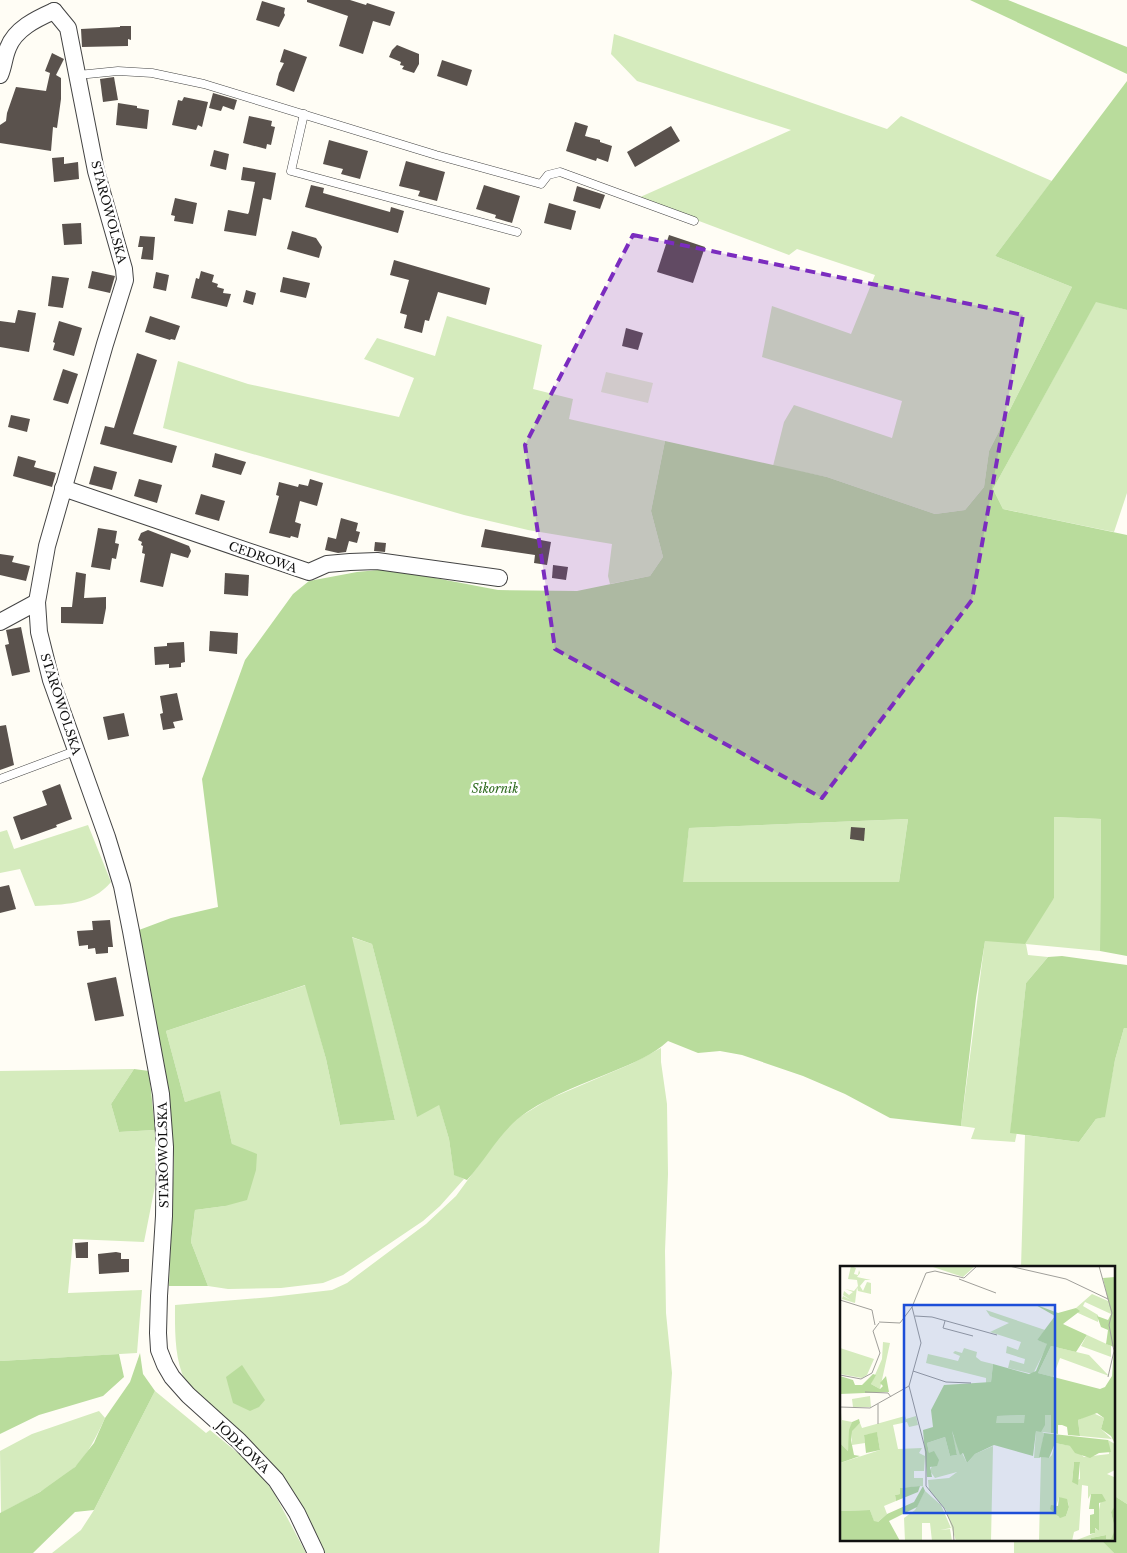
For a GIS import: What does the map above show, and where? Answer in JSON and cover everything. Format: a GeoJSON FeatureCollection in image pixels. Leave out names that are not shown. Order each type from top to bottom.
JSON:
{"type":"FeatureCollection","features":[{"type":"Feature","properties":{"kind":"street"},"geometry":{"type":"LineString","coordinates":[[0,75],[8,48],[13,39],[28,24],[57,6]]}},
{"type":"Feature","properties":{"kind":"street","name":"STAROWOLSKA"},"geometry":{"type":"LineString","coordinates":[[57,6],[68,28],[96,170],[121,255],[125,280],[104,344],[47,546],[37,602],[39,632],[51,680],[107,837],[122,886],[132,931],[161,1094],[165,1147],[164,1216],[158,1304],[159,1350]]}},
{"type":"Feature","properties":{"kind":"street","name":"CEDROWA"},"geometry":{"type":"LineString","coordinates":[[63,488],[309,572],[327,564],[377,562],[499,578]]}},
{"type":"Feature","properties":{"kind":"street"},"geometry":{"type":"LineString","coordinates":[[0,622],[37,602]]}},
{"type":"Feature","properties":{"kind":"street","name":"JODŁOWA"},"geometry":{"type":"LineString","coordinates":[[159,1350],[172,1377],[188,1395],[244,1447],[276,1480],[297,1513],[316,1553]]}},
{"type":"Feature","properties":{"kind":"lane"},"geometry":{"type":"LineString","coordinates":[[78,75],[118,71],[152,73],[204,84],[436,155],[541,184],[548,175],[560,172],[694,221]]}},
{"type":"Feature","properties":{"kind":"lane"},"geometry":{"type":"LineString","coordinates":[[304,114],[291,170],[517,232]]}},
{"type":"Feature","properties":{"kind":"lane"},"geometry":{"type":"LineString","coordinates":[[0,779],[76,751]]}},
{"type":"Feature","properties":{"kind":"highlighted area"},"geometry":{"type":"Polygon","coordinates":[[[633,235],[1023,315],[972,600],[822,798],[555,649],[525,445],[633,235]]]}},
{"type":"Feature","properties":{"kind":"green space"},"geometry":{"type":"Polygon","coordinates":[[[970,0],[1008,0],[1127,47],[1127,74],[970,0]]]}},
{"type":"Feature","properties":{"kind":"green space"},"geometry":{"type":"Polygon","coordinates":[[[614,34],[887,129],[901,116],[1052,181],[995,256],[1072,287],[989,451],[984,487],[965,510],[935,514],[827,477],[773,466],[784,422],[794,405],[892,438],[902,401],[762,357],[772,306],[851,334],[875,275],[797,249],[789,255],[638,198],[791,130],[637,81],[611,54],[614,34]]]}},
{"type":"Feature","properties":{"kind":"green space","name":"Sikornik"},"geometry":{"type":"Polygon","coordinates":[[[1127,81],[1127,310],[1096,302],[993,489],[1003,509],[1127,535],[1127,956],[1100,951],[1101,819],[1054,817],[1054,898],[1025,944],[985,941],[976,998],[961,1126],[890,1118],[845,1094],[803,1076],[742,1055],[720,1051],[698,1053],[668,1041],[642,1058],[559,1094],[527,1112],[502,1135],[467,1180],[454,1175],[449,1139],[439,1105],[417,1117],[372,944],[352,937],[395,1120],[340,1125],[326,1059],[305,985],[166,1031],[185,1102],[220,1091],[232,1144],[257,1154],[256,1170],[247,1200],[225,1206],[195,1210],[191,1242],[208,1286],[169,1286],[174,1158],[139,930],[171,918],[218,907],[202,779],[245,660],[293,594],[309,581],[357,572],[388,569],[498,590],[577,591],[650,576],[663,557],[651,511],[665,441],[827,477],[935,514],[965,510],[984,487],[989,451],[1072,287],[995,256],[1127,81]],[[908,819],[689,828],[683,882],[899,882],[908,819]]]}},
{"type":"Feature","properties":{"kind":"green space"},"geometry":{"type":"Polygon","coordinates":[[[1096,301],[1127,310],[1127,493],[1114,532],[1003,509],[993,489],[1096,301]]]}},
{"type":"Feature","properties":{"kind":"green space"},"geometry":{"type":"Polygon","coordinates":[[[447,316],[542,345],[533,389],[573,399],[569,419],[665,441],[651,511],[663,557],[650,576],[610,584],[608,576],[612,544],[528,530],[464,515],[163,428],[178,361],[248,384],[399,417],[414,378],[364,359],[377,338],[435,356],[447,316]]]}},
{"type":"Feature","properties":{"kind":"green space"},"geometry":{"type":"Polygon","coordinates":[[[606,372],[653,383],[648,403],[601,392],[606,372]]]}},
{"type":"Feature","properties":{"kind":"green space"},"geometry":{"type":"Polygon","coordinates":[[[1054,817],[1101,819],[1100,951],[1026,944],[1028,955],[1048,957],[1026,983],[1011,1126],[1018,1127],[1015,1142],[971,1139],[975,1128],[961,1126],[985,940],[1054,898],[1054,817]]]}},
{"type":"Feature","properties":{"kind":"green space"},"geometry":{"type":"Polygon","coordinates":[[[908,819],[899,882],[682,883],[689,828],[908,819]]]}},
{"type":"Feature","properties":{"kind":"green space"},"geometry":{"type":"Polygon","coordinates":[[[88,825],[111,882],[95,896],[67,904],[35,906],[20,869],[0,873],[0,832],[7,830],[14,849],[88,825]]]}},
{"type":"Feature","properties":{"kind":"green space"},"geometry":{"type":"Polygon","coordinates":[[[351,937],[372,944],[417,1116],[439,1104],[449,1139],[454,1174],[464,1179],[440,1206],[423,1221],[343,1275],[323,1283],[281,1288],[228,1289],[208,1286],[191,1242],[195,1210],[225,1206],[232,1144],[220,1092],[185,1102],[166,1031],[306,985],[326,1059],[340,1125],[395,1120],[351,937]]]}},
{"type":"Feature","properties":{"kind":"green space"},"geometry":{"type":"Polygon","coordinates":[[[1062,956],[1127,965],[1127,1028],[1124,1028],[1115,1060],[1105,1117],[1096,1119],[1079,1142],[1010,1133],[1026,983],[1048,957],[1062,956]]]}},
{"type":"Feature","properties":{"kind":"green space"},"geometry":{"type":"Polygon","coordinates":[[[1124,1028],[1127,1028],[1127,1504],[1114,1496],[1114,1266],[1021,1266],[1025,1135],[1079,1142],[1096,1119],[1104,1117],[1115,1060],[1124,1028]]]}},
{"type":"Feature","properties":{"kind":"green space"},"geometry":{"type":"Polygon","coordinates":[[[661,1048],[667,1104],[666,1313],[672,1373],[659,1553],[324,1553],[302,1508],[280,1472],[248,1440],[206,1405],[185,1380],[181,1372],[177,1353],[175,1305],[332,1290],[347,1283],[426,1224],[456,1196],[513,1121],[549,1099],[631,1064],[661,1048]]]}},
{"type":"Feature","properties":{"kind":"green space"},"geometry":{"type":"Polygon","coordinates":[[[134,1069],[111,1104],[119,1132],[155,1130],[155,1186],[144,1242],[73,1239],[68,1293],[142,1290],[137,1353],[0,1361],[0,1071],[134,1069]]]}},
{"type":"Feature","properties":{"kind":"green space"},"geometry":{"type":"Polygon","coordinates":[[[134,1069],[149,1071],[155,1130],[119,1132],[111,1104],[134,1069]]]}},
{"type":"Feature","properties":{"kind":"green space"},"geometry":{"type":"Polygon","coordinates":[[[140,1353],[143,1374],[155,1391],[94,1510],[75,1512],[33,1553],[0,1553],[0,1513],[40,1492],[75,1467],[94,1443],[105,1418],[130,1382],[140,1353]]]}},
{"type":"Feature","properties":{"kind":"green space"},"geometry":{"type":"Polygon","coordinates":[[[119,1354],[124,1377],[103,1396],[39,1415],[0,1434],[0,1361],[119,1354]]]}},
{"type":"Feature","properties":{"kind":"green space"},"geometry":{"type":"Polygon","coordinates":[[[242,1365],[265,1400],[259,1407],[250,1411],[233,1403],[226,1377],[242,1365]]]}},
{"type":"Feature","properties":{"kind":"green space"},"geometry":{"type":"Polygon","coordinates":[[[155,1391],[206,1433],[210,1430],[250,1463],[273,1491],[306,1553],[52,1553],[81,1530],[94,1510],[155,1391]]]}},
{"type":"Feature","properties":{"kind":"green space"},"geometry":{"type":"Polygon","coordinates":[[[99,1411],[105,1418],[92,1444],[79,1463],[66,1475],[48,1487],[1,1513],[0,1451],[32,1434],[99,1411]]]}},
{"type":"Feature","properties":{"kind":"green space"},"geometry":{"type":"Polygon","coordinates":[[[1114,1496],[1127,1504],[1127,1553],[1114,1553],[1101,1540],[1114,1540],[1114,1496]]]}},
{"type":"Feature","properties":{"kind":"green space"},"geometry":{"type":"Polygon","coordinates":[[[1014,1540],[1101,1540],[1114,1553],[1014,1553],[1014,1540]]]}},
{"type":"Feature","properties":{"kind":"building"},"geometry":{"type":"Polygon","coordinates":[[[307,0],[350,0],[395,12],[390,26],[373,21],[363,54],[339,46],[348,16],[307,2],[307,0]]]}},
{"type":"Feature","properties":{"kind":"building"},"geometry":{"type":"Polygon","coordinates":[[[262,1],[285,8],[285,15],[279,27],[256,20],[262,1]]]}},
{"type":"Feature","properties":{"kind":"building"},"geometry":{"type":"Polygon","coordinates":[[[131,26],[131,40],[128,39],[128,46],[82,47],[81,29],[131,26]]]}},
{"type":"Feature","properties":{"kind":"building"},"geometry":{"type":"Polygon","coordinates":[[[397,45],[419,54],[419,64],[414,73],[402,69],[404,66],[400,65],[401,62],[389,57],[397,45]]]}},
{"type":"Feature","properties":{"kind":"building"},"geometry":{"type":"Polygon","coordinates":[[[284,49],[307,57],[294,92],[276,85],[284,63],[280,62],[284,49]]]}},
{"type":"Feature","properties":{"kind":"building"},"geometry":{"type":"Polygon","coordinates":[[[52,53],[64,59],[56,75],[61,78],[61,99],[57,128],[53,127],[51,151],[0,143],[0,125],[6,121],[16,87],[46,91],[50,73],[45,71],[52,53]]]}},
{"type":"Feature","properties":{"kind":"building"},"geometry":{"type":"Polygon","coordinates":[[[442,60],[472,70],[467,86],[437,76],[442,60]]]}},
{"type":"Feature","properties":{"kind":"building"},"geometry":{"type":"Polygon","coordinates":[[[114,77],[118,100],[103,102],[100,79],[114,77]]]}},
{"type":"Feature","properties":{"kind":"building"},"geometry":{"type":"Polygon","coordinates":[[[213,93],[237,100],[234,110],[223,106],[221,111],[209,108],[213,93]]]}},
{"type":"Feature","properties":{"kind":"building"},"geometry":{"type":"Polygon","coordinates":[[[184,97],[208,102],[202,127],[198,125],[196,130],[172,125],[178,100],[182,101],[184,97]]]}},
{"type":"Feature","properties":{"kind":"building"},"geometry":{"type":"Polygon","coordinates":[[[118,103],[149,110],[147,129],[116,125],[118,103]]]}},
{"type":"Feature","properties":{"kind":"building"},"geometry":{"type":"Polygon","coordinates":[[[249,116],[272,121],[271,126],[275,127],[271,145],[267,144],[266,149],[243,143],[249,116]]]}},
{"type":"Feature","properties":{"kind":"building"},"geometry":{"type":"Polygon","coordinates":[[[575,122],[588,126],[585,136],[612,146],[608,162],[597,158],[596,161],[566,151],[575,122]]]}},
{"type":"Feature","properties":{"kind":"building"},"geometry":{"type":"Polygon","coordinates":[[[671,126],[680,141],[635,167],[627,152],[671,126]]]}},
{"type":"Feature","properties":{"kind":"building"},"geometry":{"type":"Polygon","coordinates":[[[329,140],[368,151],[360,179],[341,174],[343,169],[323,164],[329,140]]]}},
{"type":"Feature","properties":{"kind":"building"},"geometry":{"type":"Polygon","coordinates":[[[214,150],[229,154],[226,170],[210,166],[214,150]]]}},
{"type":"Feature","properties":{"kind":"building"},"geometry":{"type":"Polygon","coordinates":[[[64,157],[64,164],[78,162],[79,179],[54,182],[52,158],[64,157]]]}},
{"type":"Feature","properties":{"kind":"building"},"geometry":{"type":"Polygon","coordinates":[[[406,161],[445,172],[437,201],[418,196],[420,191],[399,186],[406,161]]]}},
{"type":"Feature","properties":{"kind":"building"},"geometry":{"type":"Polygon","coordinates":[[[243,167],[276,173],[271,200],[263,198],[256,236],[224,231],[228,210],[248,214],[249,212],[255,182],[241,180],[243,167]]]}},
{"type":"Feature","properties":{"kind":"building"},"geometry":{"type":"Polygon","coordinates":[[[311,185],[324,188],[323,193],[390,212],[391,207],[404,211],[398,233],[305,207],[311,185]]]}},
{"type":"Feature","properties":{"kind":"building"},"geometry":{"type":"Polygon","coordinates":[[[484,185],[520,196],[512,223],[495,218],[496,215],[476,209],[484,185]]]}},
{"type":"Feature","properties":{"kind":"building"},"geometry":{"type":"Polygon","coordinates":[[[577,186],[605,195],[600,209],[573,201],[577,186]]]}},
{"type":"Feature","properties":{"kind":"building"},"geometry":{"type":"Polygon","coordinates":[[[175,198],[197,203],[193,224],[174,221],[175,216],[171,215],[175,198]]]}},
{"type":"Feature","properties":{"kind":"building"},"geometry":{"type":"Polygon","coordinates":[[[549,203],[576,211],[571,230],[544,223],[549,203]]]}},
{"type":"Feature","properties":{"kind":"building"},"geometry":{"type":"Polygon","coordinates":[[[81,223],[82,244],[64,245],[62,224],[81,223]]]}},
{"type":"Feature","properties":{"kind":"building"},"geometry":{"type":"Polygon","coordinates":[[[292,231],[316,238],[322,247],[319,258],[287,249],[292,231]]]}},
{"type":"Feature","properties":{"kind":"building"},"geometry":{"type":"Polygon","coordinates":[[[669,235],[705,247],[693,283],[657,272],[669,235]]]}},
{"type":"Feature","properties":{"kind":"building"},"geometry":{"type":"Polygon","coordinates":[[[140,236],[155,237],[153,260],[141,259],[143,247],[138,247],[140,236]]]}},
{"type":"Feature","properties":{"kind":"building"},"geometry":{"type":"Polygon","coordinates":[[[394,260],[490,288],[486,305],[438,292],[429,321],[425,320],[422,333],[404,328],[407,315],[400,313],[409,280],[390,275],[394,260]]]}},
{"type":"Feature","properties":{"kind":"building"},"geometry":{"type":"Polygon","coordinates":[[[92,271],[115,276],[110,293],[88,288],[92,271]]]}},
{"type":"Feature","properties":{"kind":"building"},"geometry":{"type":"Polygon","coordinates":[[[201,271],[214,275],[212,282],[218,284],[217,287],[224,289],[223,293],[231,294],[227,307],[191,298],[196,278],[199,279],[201,271]]]}},
{"type":"Feature","properties":{"kind":"building"},"geometry":{"type":"Polygon","coordinates":[[[156,272],[169,275],[166,291],[153,288],[156,272]]]}},
{"type":"Feature","properties":{"kind":"building"},"geometry":{"type":"Polygon","coordinates":[[[52,276],[69,278],[63,308],[48,306],[52,276]]]}},
{"type":"Feature","properties":{"kind":"building"},"geometry":{"type":"Polygon","coordinates":[[[283,277],[310,283],[306,298],[280,292],[283,277]]]}},
{"type":"Feature","properties":{"kind":"building"},"geometry":{"type":"Polygon","coordinates":[[[246,290],[256,293],[253,305],[243,302],[246,290]]]}},
{"type":"Feature","properties":{"kind":"building"},"geometry":{"type":"Polygon","coordinates":[[[18,310],[36,313],[29,352],[0,347],[0,321],[15,323],[18,310]]]}},
{"type":"Feature","properties":{"kind":"building"},"geometry":{"type":"Polygon","coordinates":[[[150,316],[180,326],[175,340],[145,332],[150,316]]]}},
{"type":"Feature","properties":{"kind":"building"},"geometry":{"type":"Polygon","coordinates":[[[59,321],[82,328],[74,356],[53,350],[55,343],[53,342],[59,321]]]}},
{"type":"Feature","properties":{"kind":"building"},"geometry":{"type":"Polygon","coordinates":[[[626,328],[643,333],[638,350],[622,346],[626,328]]]}},
{"type":"Feature","properties":{"kind":"building"},"geometry":{"type":"Polygon","coordinates":[[[137,353],[157,360],[133,434],[177,446],[172,463],[100,444],[105,426],[114,428],[137,353]]]}},
{"type":"Feature","properties":{"kind":"building"},"geometry":{"type":"Polygon","coordinates":[[[63,369],[78,374],[68,404],[53,400],[63,369]]]}},
{"type":"Feature","properties":{"kind":"building"},"geometry":{"type":"Polygon","coordinates":[[[11,415],[30,419],[27,432],[8,427],[11,415]]]}},
{"type":"Feature","properties":{"kind":"building"},"geometry":{"type":"Polygon","coordinates":[[[215,453],[246,462],[241,475],[212,467],[215,453]]]}},
{"type":"Feature","properties":{"kind":"building"},"geometry":{"type":"Polygon","coordinates":[[[18,456],[36,461],[34,467],[56,473],[52,487],[13,476],[18,456]]]}},
{"type":"Feature","properties":{"kind":"building"},"geometry":{"type":"Polygon","coordinates":[[[94,466],[117,472],[112,490],[89,484],[94,466]]]}},
{"type":"Feature","properties":{"kind":"building"},"geometry":{"type":"Polygon","coordinates":[[[139,479],[162,485],[157,503],[134,496],[139,479]]]}},
{"type":"Feature","properties":{"kind":"building"},"geometry":{"type":"Polygon","coordinates":[[[310,479],[323,483],[317,506],[300,501],[295,522],[301,524],[298,538],[269,533],[279,496],[276,495],[279,482],[298,487],[299,484],[308,486],[310,479]]]}},
{"type":"Feature","properties":{"kind":"building"},"geometry":{"type":"Polygon","coordinates":[[[201,494],[225,501],[219,521],[195,514],[201,494]]]}},
{"type":"Feature","properties":{"kind":"building"},"geometry":{"type":"Polygon","coordinates":[[[341,518],[358,523],[356,531],[360,532],[357,543],[349,541],[346,552],[338,553],[325,550],[328,537],[336,539],[341,518]]]}},
{"type":"Feature","properties":{"kind":"building"},"geometry":{"type":"Polygon","coordinates":[[[98,528],[117,531],[115,543],[119,544],[116,559],[112,558],[110,570],[91,567],[98,528]]]}},
{"type":"Feature","properties":{"kind":"building"},"geometry":{"type":"Polygon","coordinates":[[[485,529],[551,542],[547,565],[534,563],[535,555],[481,547],[485,529]]]}},
{"type":"Feature","properties":{"kind":"building"},"geometry":{"type":"Polygon","coordinates":[[[148,530],[189,546],[191,551],[188,558],[171,553],[163,587],[140,582],[145,554],[142,553],[142,542],[138,540],[141,533],[148,530]]]}},
{"type":"Feature","properties":{"kind":"building"},"geometry":{"type":"Polygon","coordinates":[[[375,542],[386,543],[385,552],[374,551],[375,542]]]}},
{"type":"Feature","properties":{"kind":"building"},"geometry":{"type":"Polygon","coordinates":[[[0,554],[14,556],[12,562],[30,566],[26,581],[0,575],[0,554]]]}},
{"type":"Feature","properties":{"kind":"building"},"geometry":{"type":"Polygon","coordinates":[[[553,565],[568,567],[566,580],[552,578],[553,565]]]}},
{"type":"Feature","properties":{"kind":"building"},"geometry":{"type":"Polygon","coordinates":[[[76,572],[86,574],[84,598],[106,597],[103,624],[61,623],[61,607],[72,607],[76,572]]]}},
{"type":"Feature","properties":{"kind":"building"},"geometry":{"type":"Polygon","coordinates":[[[225,573],[249,575],[248,596],[224,594],[225,573]]]}},
{"type":"Feature","properties":{"kind":"building"},"geometry":{"type":"Polygon","coordinates":[[[21,627],[30,672],[12,676],[5,645],[9,644],[6,630],[21,627]]]}},
{"type":"Feature","properties":{"kind":"building"},"geometry":{"type":"Polygon","coordinates":[[[210,631],[238,633],[237,654],[209,651],[210,631]]]}},
{"type":"Feature","properties":{"kind":"building"},"geometry":{"type":"Polygon","coordinates":[[[184,642],[185,662],[181,663],[181,667],[169,668],[169,664],[155,665],[154,647],[167,646],[167,643],[184,642]]]}},
{"type":"Feature","properties":{"kind":"building"},"geometry":{"type":"Polygon","coordinates":[[[177,693],[183,720],[173,722],[175,728],[163,730],[160,714],[163,713],[160,696],[177,693]]]}},
{"type":"Feature","properties":{"kind":"building"},"geometry":{"type":"Polygon","coordinates":[[[124,713],[129,736],[108,740],[103,717],[124,713]]]}},
{"type":"Feature","properties":{"kind":"building"},"geometry":{"type":"Polygon","coordinates":[[[6,725],[14,765],[0,770],[0,726],[6,725]]]}},
{"type":"Feature","properties":{"kind":"building"},"geometry":{"type":"Polygon","coordinates":[[[60,784],[72,819],[56,825],[57,827],[21,840],[13,817],[47,805],[42,791],[60,784]]]}},
{"type":"Feature","properties":{"kind":"building"},"geometry":{"type":"Polygon","coordinates":[[[851,827],[865,828],[864,841],[850,839],[851,827]]]}},
{"type":"Feature","properties":{"kind":"building"},"geometry":{"type":"Polygon","coordinates":[[[9,885],[16,909],[0,913],[0,887],[9,885]]]}},
{"type":"Feature","properties":{"kind":"building"},"geometry":{"type":"Polygon","coordinates":[[[110,920],[113,947],[108,947],[108,953],[96,954],[95,948],[88,949],[88,945],[79,946],[77,931],[93,930],[92,921],[110,920]]]}},
{"type":"Feature","properties":{"kind":"building"},"geometry":{"type":"Polygon","coordinates":[[[116,977],[124,1016],[95,1021],[87,983],[116,977]]]}},
{"type":"Feature","properties":{"kind":"building"},"geometry":{"type":"Polygon","coordinates":[[[88,1242],[88,1258],[76,1258],[75,1243],[88,1242]]]}},
{"type":"Feature","properties":{"kind":"building"},"geometry":{"type":"Polygon","coordinates":[[[121,1253],[121,1259],[129,1259],[129,1272],[99,1274],[98,1254],[121,1253]]]}}]}
